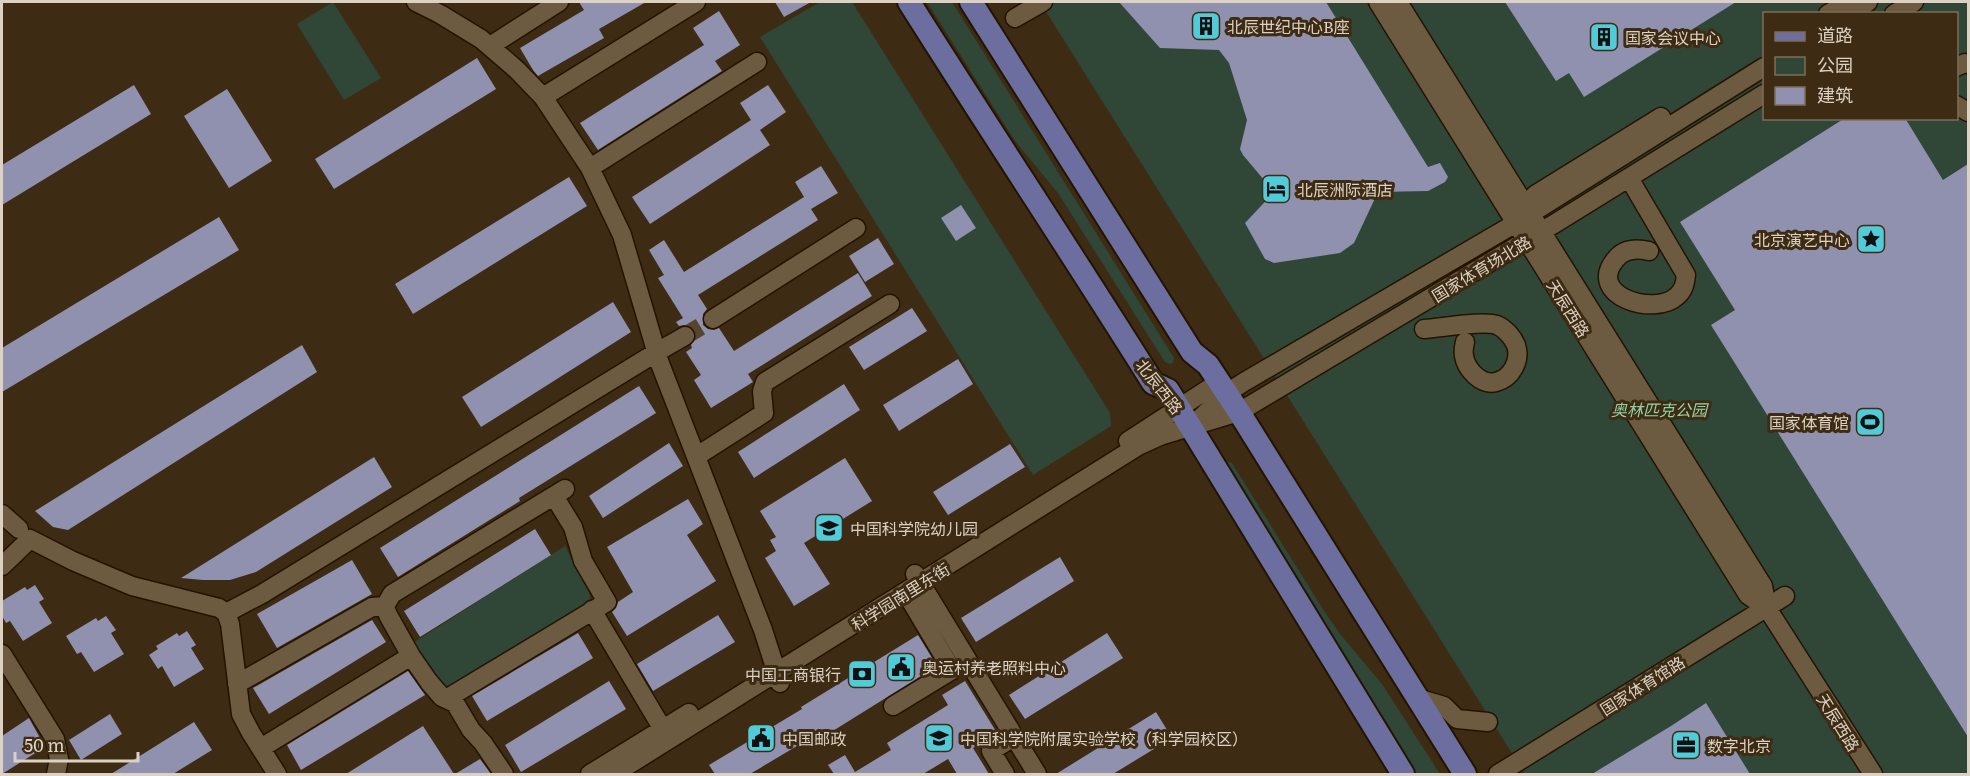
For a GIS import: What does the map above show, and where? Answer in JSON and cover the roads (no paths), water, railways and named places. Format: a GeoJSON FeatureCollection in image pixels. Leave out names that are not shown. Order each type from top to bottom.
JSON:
{"type":"FeatureCollection","features":[{"type":"Feature","properties":{"kind":"main road","name":"北辰西路"},"geometry":{"type":"LineString","coordinates":[[909,2],[1153,382],[1168,390],[1403,774]]}},
{"type":"Feature","properties":{"kind":"main road"},"geometry":{"type":"LineString","coordinates":[[971,2],[1192,352],[1208,365],[1465,774]]}},
{"type":"Feature","properties":{"kind":"street"},"geometry":{"type":"LineString","coordinates":[[416,2],[481,39],[517,70],[543,97],[590,168],[622,235],[657,352],[763,630],[776,673]]}},
{"type":"Feature","properties":{"kind":"street"},"geometry":{"type":"LineString","coordinates":[[490,46],[559,2]]}},
{"type":"Feature","properties":{"kind":"street"},"geometry":{"type":"LineString","coordinates":[[543,97],[696,2]]}},
{"type":"Feature","properties":{"kind":"street"},"geometry":{"type":"LineString","coordinates":[[1015,18],[1043,2]]}},
{"type":"Feature","properties":{"kind":"street","name":"天辰西路"},"geometry":{"type":"LineString","coordinates":[[1378,2],[1524,218]]}},
{"type":"Feature","properties":{"kind":"street","name":"天辰西路"},"geometry":{"type":"LineString","coordinates":[[1398,2],[1534,236],[1748,595],[1767,608],[1873,774]]}},
{"type":"Feature","properties":{"kind":"street"},"geometry":{"type":"LineString","coordinates":[[1831,12],[1848,2]]}},
{"type":"Feature","properties":{"kind":"street"},"geometry":{"type":"LineString","coordinates":[[1852,12],[1868,2]]}},
{"type":"Feature","properties":{"kind":"street","name":"国家体育场北路"},"geometry":{"type":"LineString","coordinates":[[1524,218],[1535,195],[1763,54]]}},
{"type":"Feature","properties":{"kind":"street"},"geometry":{"type":"LineString","coordinates":[[590,168],[757,62]]}},
{"type":"Feature","properties":{"kind":"street","name":"国家体育场北路"},"geometry":{"type":"LineString","coordinates":[[1229,398],[1524,218],[1763,68]]}},
{"type":"Feature","properties":{"kind":"street","name":"国家体育场北路"},"geometry":{"type":"LineString","coordinates":[[1229,398],[1534,236],[1763,95]]}},
{"type":"Feature","properties":{"kind":"street"},"geometry":{"type":"LineString","coordinates":[[1629,178],[1686,275],[1684,287],[1677,297],[1666,302],[1637,303],[1614,292],[1608,281],[1615,258],[1626,251],[1637,248],[1649,251]]}},
{"type":"Feature","properties":{"kind":"street"},"geometry":{"type":"LineString","coordinates":[[713,319],[856,228]]}},
{"type":"Feature","properties":{"kind":"street"},"geometry":{"type":"LineString","coordinates":[[697,456],[764,413],[762,391],[765,382],[890,304]]}},
{"type":"Feature","properties":{"kind":"street"},"geometry":{"type":"LineString","coordinates":[[1424,329],[1484,324],[1498,326],[1512,337],[1517,348],[1518,361],[1510,374],[1496,382],[1484,381],[1466,365],[1463,354],[1465,342]]}},
{"type":"Feature","properties":{"kind":"street"},"geometry":{"type":"LineString","coordinates":[[226,613],[272,588],[685,336]]}},
{"type":"Feature","properties":{"kind":"street"},"geometry":{"type":"LineString","coordinates":[[916,589],[1178,408],[1229,398]]}},
{"type":"Feature","properties":{"kind":"street"},"geometry":{"type":"LineString","coordinates":[[1190,427],[1229,398]]}},
{"type":"Feature","properties":{"kind":"street","name":"科学园南里东街"},"geometry":{"type":"LineString","coordinates":[[614,774],[916,589],[1138,446],[1190,427]]}},
{"type":"Feature","properties":{"kind":"street"},"geometry":{"type":"LineString","coordinates":[[446,699],[607,602],[583,561],[560,492],[392,594],[385,606],[411,656],[429,682],[442,697],[446,699],[455,703],[471,730],[483,743],[504,774]]}},
{"type":"Feature","properties":{"kind":"street"},"geometry":{"type":"LineString","coordinates":[[2,514],[24,534],[73,561],[132,586],[219,608],[226,613],[230,624],[241,714],[278,774]]}},
{"type":"Feature","properties":{"kind":"street"},"geometry":{"type":"LineString","coordinates":[[2,566],[24,534]]}},
{"type":"Feature","properties":{"kind":"street"},"geometry":{"type":"LineString","coordinates":[[893,706],[952,670],[916,589]]}},
{"type":"Feature","properties":{"kind":"street"},"geometry":{"type":"LineString","coordinates":[[916,589],[1037,774]]}},
{"type":"Feature","properties":{"kind":"street","name":"国家体育馆路"},"geometry":{"type":"LineString","coordinates":[[1498,774],[1785,596]]}},
{"type":"Feature","properties":{"kind":"street"},"geometry":{"type":"LineString","coordinates":[[237,684],[372,607],[385,606]]}},
{"type":"Feature","properties":{"kind":"street"},"geometry":{"type":"LineString","coordinates":[[592,610],[669,739]]}},
{"type":"Feature","properties":{"kind":"street"},"geometry":{"type":"LineString","coordinates":[[261,748],[411,656]]}},
{"type":"Feature","properties":{"kind":"street"},"geometry":{"type":"LineString","coordinates":[[4,664],[54,739],[59,759],[56,774]]}},
{"type":"Feature","properties":{"kind":"street"},"geometry":{"type":"LineString","coordinates":[[1417,698],[1444,706],[1457,719],[1488,722]]}},
{"type":"Feature","properties":{"kind":"street"},"geometry":{"type":"LineString","coordinates":[[1005,774],[992,751],[1014,737]]}},
{"type":"Feature","properties":{"kind":"street"},"geometry":{"type":"LineString","coordinates":[[590,774],[669,739]]}},
{"type":"Feature","properties":{"kind":"street"},"geometry":{"type":"LineString","coordinates":[[632,774],[669,739]]}},
{"type":"Feature","properties":{"kind":"tunnel"},"geometry":{"type":"LineString","coordinates":[[685,336],[713,319]]}},
{"type":"Feature","properties":{"kind":"place","name":"北辰世纪中心B座"},"geometry":{"type":"Point","coordinates":[1206,26]}},
{"type":"Feature","properties":{"kind":"place","name":"国家会议中心"},"geometry":{"type":"Point","coordinates":[1604,37]}},
{"type":"Feature","properties":{"kind":"place","name":"北辰洲际酒店"},"geometry":{"type":"Point","coordinates":[1276,189]}},
{"type":"Feature","properties":{"kind":"place","name":"北京演艺中心"},"geometry":{"type":"Point","coordinates":[1871,239]}},
{"type":"Feature","properties":{"kind":"place","name":"国家体育馆"},"geometry":{"type":"Point","coordinates":[1870,422]}},
{"type":"Feature","properties":{"kind":"place","name":"中国科学院幼儿园"},"geometry":{"type":"Point","coordinates":[829,528]}},
{"type":"Feature","properties":{"kind":"place","name":"奥运村养老照料中心"},"geometry":{"type":"Point","coordinates":[901,667]}},
{"type":"Feature","properties":{"kind":"place","name":"中国工商银行"},"geometry":{"type":"Point","coordinates":[862,674]}},
{"type":"Feature","properties":{"kind":"place","name":"中国邮政"},"geometry":{"type":"Point","coordinates":[761,738]}},
{"type":"Feature","properties":{"kind":"place","name":"中国科学院附属实验学校（科学园校区）"},"geometry":{"type":"Point","coordinates":[939,738]}},
{"type":"Feature","properties":{"kind":"place","name":"数字北京"},"geometry":{"type":"Point","coordinates":[1686,745]}},
{"type":"Feature","properties":{"kind":"park label","name":"奥林匹克公园"},"geometry":{"type":"Point","coordinates":[1659,409]}}]}
